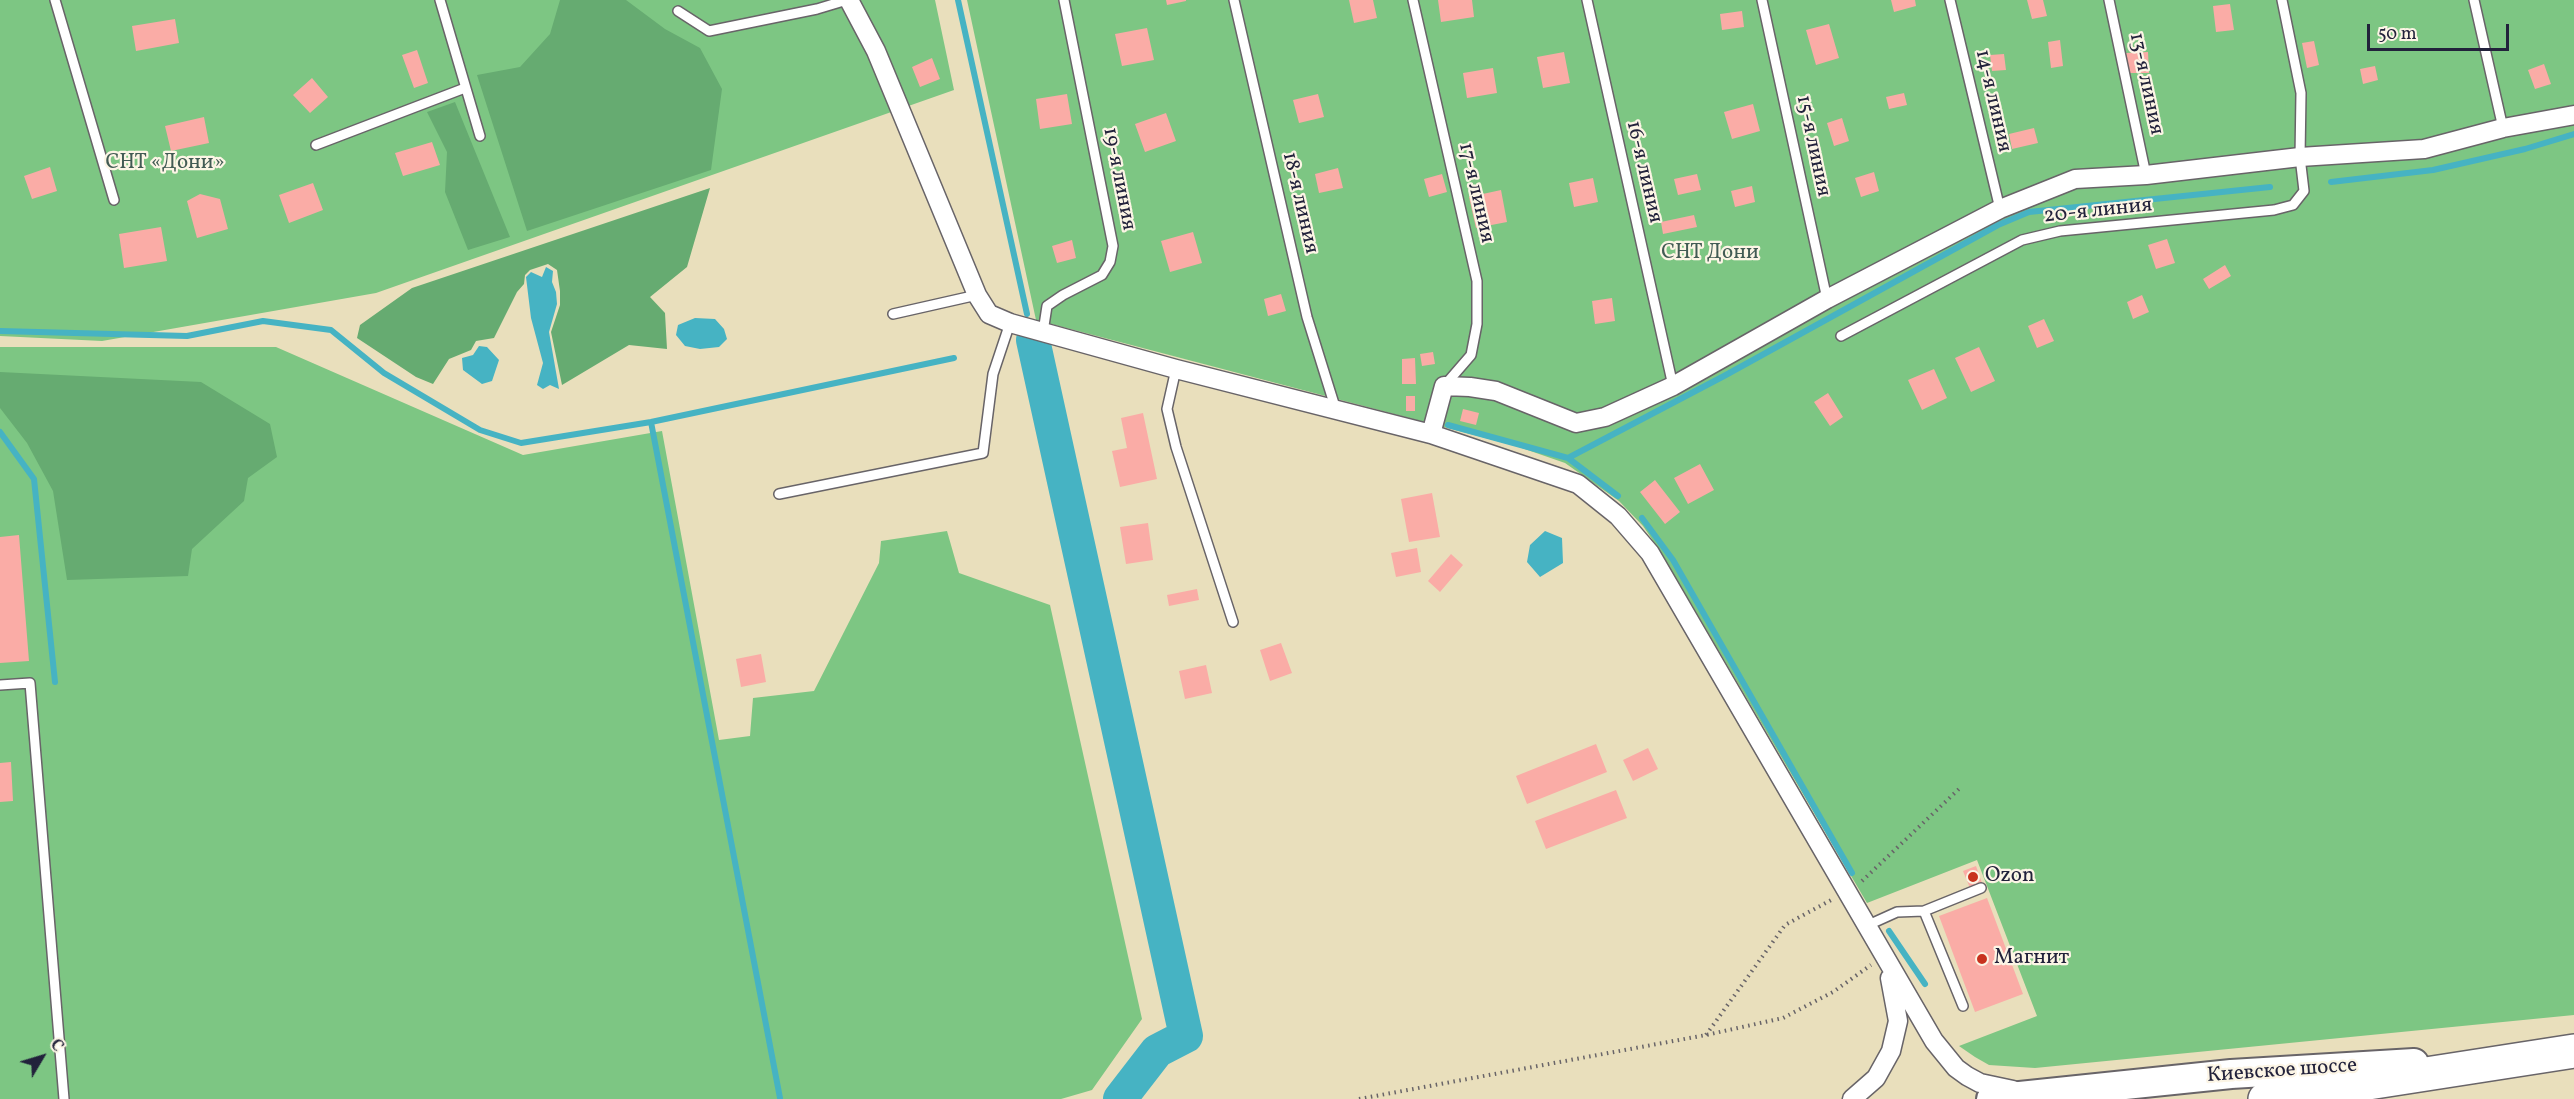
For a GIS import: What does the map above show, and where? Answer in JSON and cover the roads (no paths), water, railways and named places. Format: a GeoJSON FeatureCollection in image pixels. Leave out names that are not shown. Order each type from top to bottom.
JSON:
{"type":"FeatureCollection","features":[{"type":"Feature","properties":{"kind":"highway"},"geometry":{"type":"LineString","coordinates":[[2265,1099],[2565,1052]]}},
{"type":"Feature","properties":{"kind":"main road","name":"Киевское шоссе"},"geometry":{"type":"LineString","coordinates":[[1991,1099],[2231,1074],[2565,1052]]}},
{"type":"Feature","properties":{"kind":"street"},"geometry":{"type":"LineString","coordinates":[[848,0],[876,51],[977,295],[989,314],[1010,323],[1176,369],[1336,412],[1431,434],[1578,484],[1618,516],[1650,553],[1934,1041],[1956,1068],[1980,1083],[2036,1095]]}},
{"type":"Feature","properties":{"kind":"street"},"geometry":{"type":"LineString","coordinates":[[1431,434],[1444,386],[1496,391],[1576,423],[1605,417],[1673,386],[1827,299],[2000,209],[2074,179],[2146,175],[2300,157],[2424,149],[2503,128],[2574,115]]}},
{"type":"Feature","properties":{"kind":"street"},"geometry":{"type":"LineString","coordinates":[[1852,1099],[1876,1078],[1885,1064],[1896,1036],[1897,1004],[1884,956]]}},
{"type":"Feature","properties":{"kind":"lane"},"geometry":{"type":"LineString","coordinates":[[55,0],[114,200]]}},
{"type":"Feature","properties":{"kind":"lane"},"geometry":{"type":"LineString","coordinates":[[440,0],[480,136]]}},
{"type":"Feature","properties":{"kind":"lane"},"geometry":{"type":"LineString","coordinates":[[678,11],[709,31],[817,9],[848,0]]}},
{"type":"Feature","properties":{"kind":"lane","name":"19-я линия"},"geometry":{"type":"LineString","coordinates":[[1043,332],[1047,306],[1102,275],[1110,262],[1113,246],[1064,0]]}},
{"type":"Feature","properties":{"kind":"lane","name":"18-я линия"},"geometry":{"type":"LineString","coordinates":[[1234,0],[1307,317],[1336,412]]}},
{"type":"Feature","properties":{"kind":"lane","name":"17-я линия"},"geometry":{"type":"LineString","coordinates":[[1413,0],[1433,98],[1477,281],[1477,324],[1471,355],[1444,386]]}},
{"type":"Feature","properties":{"kind":"lane","name":"16-я линия"},"geometry":{"type":"LineString","coordinates":[[1587,0],[1673,386]]}},
{"type":"Feature","properties":{"kind":"lane","name":"15-я линия"},"geometry":{"type":"LineString","coordinates":[[1762,0],[1827,299]]}},
{"type":"Feature","properties":{"kind":"lane","name":"14-я линия"},"geometry":{"type":"LineString","coordinates":[[1950,0],[2000,209]]}},
{"type":"Feature","properties":{"kind":"lane","name":"13-я линия"},"geometry":{"type":"LineString","coordinates":[[2109,0],[2146,175]]}},
{"type":"Feature","properties":{"kind":"lane","name":"20-я линия"},"geometry":{"type":"LineString","coordinates":[[1841,336],[2022,240],[2060,231],[2274,210],[2293,205],[2304,191],[2300,157],[2301,93],[2282,0]]}},
{"type":"Feature","properties":{"kind":"lane"},"geometry":{"type":"LineString","coordinates":[[2474,0],[2503,128]]}},
{"type":"Feature","properties":{"kind":"lane"},"geometry":{"type":"LineString","coordinates":[[316,145],[465,88]]}},
{"type":"Feature","properties":{"kind":"lane"},"geometry":{"type":"LineString","coordinates":[[892,314],[977,295]]}},
{"type":"Feature","properties":{"kind":"lane"},"geometry":{"type":"LineString","coordinates":[[778,494],[983,453],[993,374],[1010,323]]}},
{"type":"Feature","properties":{"kind":"lane"},"geometry":{"type":"LineString","coordinates":[[1176,369],[1167,408],[1176,447],[1233,622]]}},
{"type":"Feature","properties":{"kind":"lane"},"geometry":{"type":"LineString","coordinates":[[0,685],[30,683],[64,1099]]}},
{"type":"Feature","properties":{"kind":"lane"},"geometry":{"type":"LineString","coordinates":[[1866,927],[1898,912],[1924,911],[1981,888]]}},
{"type":"Feature","properties":{"kind":"lane"},"geometry":{"type":"LineString","coordinates":[[1924,911],[1963,1006]]}},
{"type":"Feature","properties":{"kind":"water"},"geometry":{"type":"Polygon","coordinates":[[[546,267],[553,271],[552,282],[556,292],[557,304],[549,332],[559,389],[550,385],[543,389],[537,385],[543,363],[531,318],[526,277],[531,272],[542,277],[546,267]]]}},
{"type":"Feature","properties":{"kind":"water"},"geometry":{"type":"Polygon","coordinates":[[[695,318],[715,319],[724,329],[727,339],[719,347],[700,349],[685,346],[676,335],[678,325],[695,318]]]}},
{"type":"Feature","properties":{"kind":"water"},"geometry":{"type":"Polygon","coordinates":[[[479,346],[487,347],[499,360],[492,381],[482,384],[463,370],[462,358],[473,355],[479,346]]]}},
{"type":"Feature","properties":{"kind":"water"},"geometry":{"type":"Polygon","coordinates":[[[1545,531],[1562,538],[1563,563],[1540,577],[1527,562],[1530,545],[1545,531]]]}},
{"type":"Feature","properties":{"kind":"waterway"},"geometry":{"type":"LineString","coordinates":[[958,0],[1027,314]]}},
{"type":"Feature","properties":{"kind":"waterway"},"geometry":{"type":"LineString","coordinates":[[2331,182],[2433,170],[2525,149],[2574,134]]}},
{"type":"Feature","properties":{"kind":"waterway"},"geometry":{"type":"LineString","coordinates":[[1568,458],[1724,376],[1998,225],[2029,212],[2270,187]]}},
{"type":"Feature","properties":{"kind":"waterway"},"geometry":{"type":"LineString","coordinates":[[0,331],[187,336],[263,321],[331,330],[384,373],[480,430],[521,443],[651,422],[954,358]]}},
{"type":"Feature","properties":{"kind":"waterway"},"geometry":{"type":"LineString","coordinates":[[1033,340],[1186,1036],[1157,1051],[1120,1099]]}},
{"type":"Feature","properties":{"kind":"waterway"},"geometry":{"type":"LineString","coordinates":[[651,422],[780,1098]]}},
{"type":"Feature","properties":{"kind":"waterway"},"geometry":{"type":"LineString","coordinates":[[1448,425],[1568,458],[1618,496]]}},
{"type":"Feature","properties":{"kind":"waterway"},"geometry":{"type":"LineString","coordinates":[[0,432],[34,479],[55,682]]}},
{"type":"Feature","properties":{"kind":"waterway"},"geometry":{"type":"LineString","coordinates":[[1642,518],[1673,560],[1852,873]]}},
{"type":"Feature","properties":{"kind":"waterway"},"geometry":{"type":"LineString","coordinates":[[1889,931],[1925,984]]}},
{"type":"Feature","properties":{"kind":"place","name":"Ozon"},"geometry":{"type":"Point","coordinates":[1973,877]}},
{"type":"Feature","properties":{"kind":"place","name":"Магнит"},"geometry":{"type":"Point","coordinates":[1982,959]}},
{"type":"Feature","properties":{"kind":"park label","name":"СНТ «Дони»"},"geometry":{"type":"Point","coordinates":[165,164]}},
{"type":"Feature","properties":{"kind":"park label","name":"СНТ Дони"},"geometry":{"type":"Point","coordinates":[1710,254]}}]}
